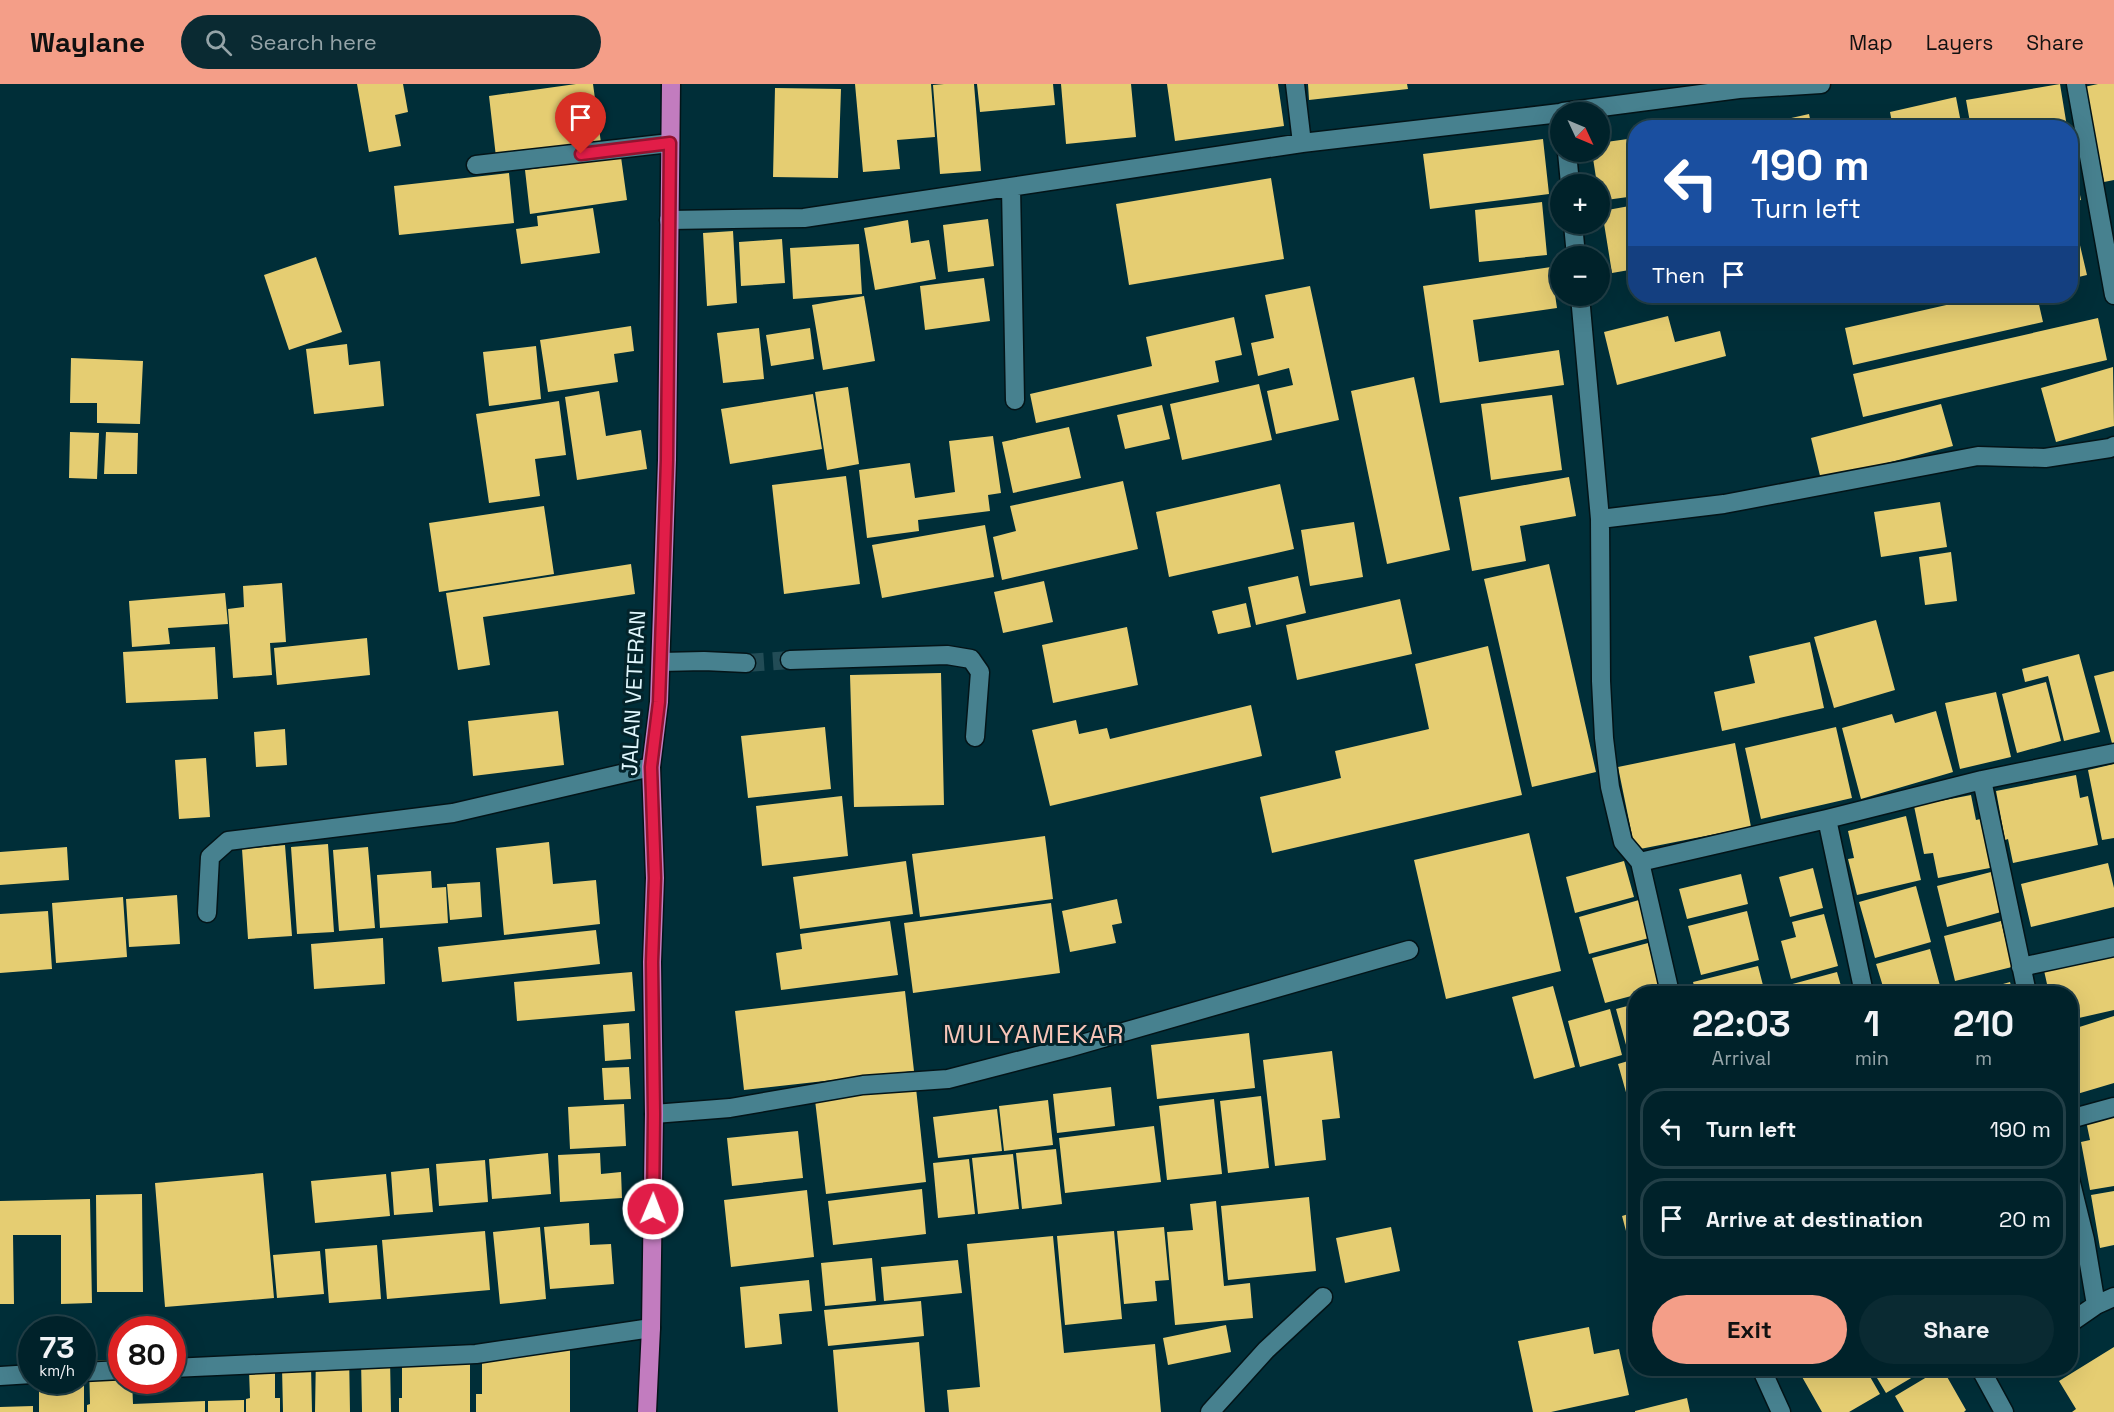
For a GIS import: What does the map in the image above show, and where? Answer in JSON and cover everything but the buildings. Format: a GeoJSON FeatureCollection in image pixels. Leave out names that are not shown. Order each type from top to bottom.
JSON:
{"type":"FeatureCollection","features":[{"type":"Feature","properties":{"kind":"highway","name":"JALAN VETERAN"},"geometry":{"type":"LineString","coordinates":[[647,1412],[651,1328],[654,1114],[652,962],[655,878],[651,767],[659,702],[667,460],[671,84]]}},
{"type":"Feature","properties":{"kind":"street"},"geometry":{"type":"LineString","coordinates":[[1294,84],[1302,143]]}},
{"type":"Feature","properties":{"kind":"street"},"geometry":{"type":"LineString","coordinates":[[1610,106],[1739,89],[1821,84]]}},
{"type":"Feature","properties":{"kind":"street"},"geometry":{"type":"LineString","coordinates":[[2076,84],[2114,295]]}},
{"type":"Feature","properties":{"kind":"street"},"geometry":{"type":"LineString","coordinates":[[669,220],[804,218],[1302,143],[1550,114]]}},
{"type":"Feature","properties":{"kind":"street"},"geometry":{"type":"LineString","coordinates":[[476,165],[670,143]]}},
{"type":"Feature","properties":{"kind":"street"},"geometry":{"type":"LineString","coordinates":[[1011,187],[1015,400]]}},
{"type":"Feature","properties":{"kind":"street"},"geometry":{"type":"LineString","coordinates":[[1581,306],[1600,519],[1601,681],[1604,738],[1610,787],[1623,842],[1640,862],[1668,986]]}},
{"type":"Feature","properties":{"kind":"street"},"geometry":{"type":"LineString","coordinates":[[1600,519],[1724,504],[1978,456],[2046,458],[2114,446]]}},
{"type":"Feature","properties":{"kind":"street"},"geometry":{"type":"LineString","coordinates":[[790,660],[947,655],[971,659],[980,672],[975,737]]}},
{"type":"Feature","properties":{"kind":"street"},"geometry":{"type":"LineString","coordinates":[[660,662],[746,663]]}},
{"type":"Feature","properties":{"kind":"street"},"geometry":{"type":"LineString","coordinates":[[1640,862],[1982,780],[2114,753]]}},
{"type":"Feature","properties":{"kind":"street"},"geometry":{"type":"LineString","coordinates":[[207,914],[210,857],[228,841],[453,813],[651,767]]}},
{"type":"Feature","properties":{"kind":"street"},"geometry":{"type":"LineString","coordinates":[[1982,780],[2025,986]]}},
{"type":"Feature","properties":{"kind":"street"},"geometry":{"type":"LineString","coordinates":[[1827,819],[1863,986]]}},
{"type":"Feature","properties":{"kind":"street"},"geometry":{"type":"LineString","coordinates":[[2021,967],[2114,947]]}},
{"type":"Feature","properties":{"kind":"street"},"geometry":{"type":"LineString","coordinates":[[654,1114],[730,1108],[863,1086],[948,1079],[1068,1048],[1409,950]]}},
{"type":"Feature","properties":{"kind":"street"},"geometry":{"type":"LineString","coordinates":[[2078,1117],[2114,1107]]}},
{"type":"Feature","properties":{"kind":"street"},"geometry":{"type":"LineString","coordinates":[[2078,1212],[2096,1305]]}},
{"type":"Feature","properties":{"kind":"street"},"geometry":{"type":"LineString","coordinates":[[1210,1412],[1266,1350],[1323,1297]]}},
{"type":"Feature","properties":{"kind":"street"},"geometry":{"type":"LineString","coordinates":[[2078,1317],[2096,1305],[2114,1297]]}},
{"type":"Feature","properties":{"kind":"street"},"geometry":{"type":"LineString","coordinates":[[186,1367],[476,1354],[651,1328]]}},
{"type":"Feature","properties":{"kind":"street"},"geometry":{"type":"LineString","coordinates":[[0,1376],[18,1375]]}},
{"type":"Feature","properties":{"kind":"street"},"geometry":{"type":"LineString","coordinates":[[1765,1376],[1781,1412]]}},
{"type":"Feature","properties":{"kind":"street"},"geometry":{"type":"LineString","coordinates":[[1989,1376],[2004,1412]]}},
{"type":"Feature","properties":{"kind":"tunnel"},"geometry":{"type":"LineString","coordinates":[[746,663],[790,660]]}},
{"type":"Feature","properties":{"kind":"district","name":"MULYAMEKAR"},"geometry":{"type":"Point","coordinates":[1034,1034]}},
{"type":"Feature","properties":{"kind":"route"},"geometry":{"type":"LineString","coordinates":[[581,154],[670,143],[667,460],[659,702],[651,767],[655,878],[652,962],[653,1209]]}}]}
